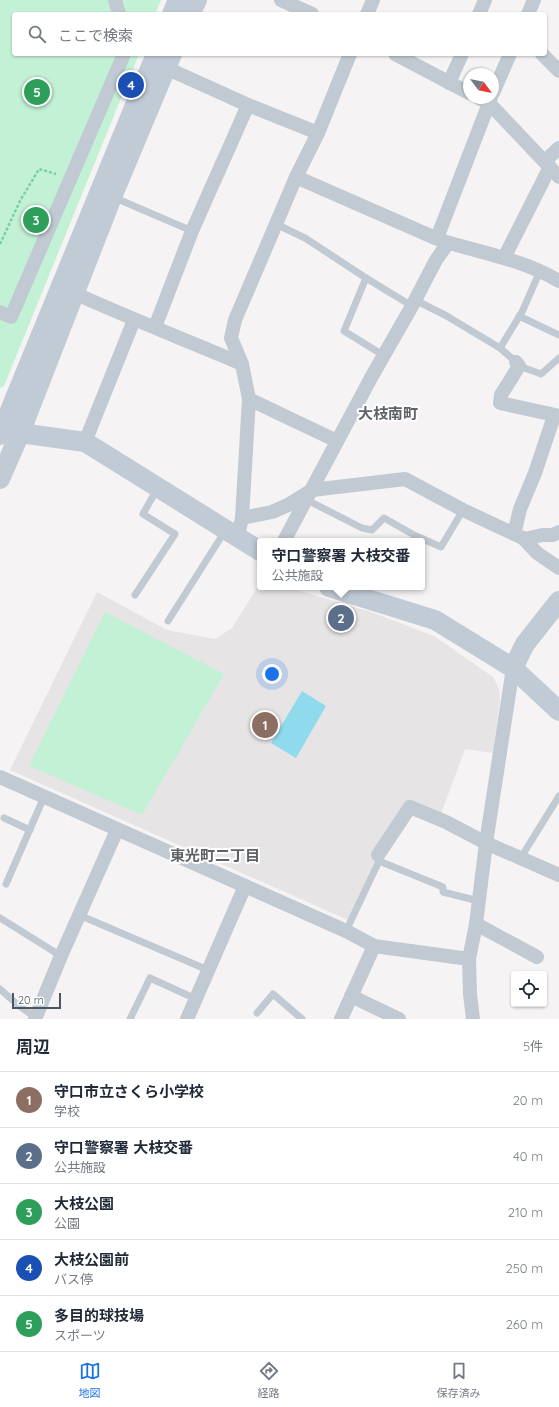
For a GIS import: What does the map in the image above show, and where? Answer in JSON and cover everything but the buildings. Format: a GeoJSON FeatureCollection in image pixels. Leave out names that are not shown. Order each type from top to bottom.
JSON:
{"type":"FeatureCollection","features":[{"type":"Feature","properties":{"kind":"street"},"geometry":{"type":"LineString","coordinates":[[115,0],[118,12]]}},
{"type":"Feature","properties":{"kind":"street"},"geometry":{"type":"LineString","coordinates":[[173,12],[178,0]]}},
{"type":"Feature","properties":{"kind":"street"},"geometry":{"type":"LineString","coordinates":[[191,12],[197,0]]}},
{"type":"Feature","properties":{"kind":"street"},"geometry":{"type":"LineString","coordinates":[[281,0],[308,12]]}},
{"type":"Feature","properties":{"kind":"street"},"geometry":{"type":"LineString","coordinates":[[368,12],[372,0]]}},
{"type":"Feature","properties":{"kind":"street"},"geometry":{"type":"LineString","coordinates":[[480,12],[485,0]]}},
{"type":"Feature","properties":{"kind":"street"},"geometry":{"type":"LineString","coordinates":[[529,12],[534,0]]}},
{"type":"Feature","properties":{"kind":"street"},"geometry":{"type":"LineString","coordinates":[[0,312],[11,317],[72,179],[123,56]]}},
{"type":"Feature","properties":{"kind":"street"},"geometry":{"type":"LineString","coordinates":[[235,528],[249,400],[242,364],[231,338],[235,320],[296,177],[318,133],[349,56]]}},
{"type":"Feature","properties":{"kind":"street"},"geometry":{"type":"LineString","coordinates":[[399,56],[463,90]]}},
{"type":"Feature","properties":{"kind":"street"},"geometry":{"type":"LineString","coordinates":[[449,83],[461,56]]}},
{"type":"Feature","properties":{"kind":"street"},"geometry":{"type":"LineString","coordinates":[[499,76],[509,56]]}},
{"type":"Feature","properties":{"kind":"street"},"geometry":{"type":"LineString","coordinates":[[544,56],[559,71]]}},
{"type":"Feature","properties":{"kind":"street"},"geometry":{"type":"LineString","coordinates":[[165,59],[248,105],[318,133]]}},
{"type":"Feature","properties":{"kind":"street"},"geometry":{"type":"LineString","coordinates":[[5,433],[74,293],[165,59]]}},
{"type":"Feature","properties":{"kind":"street"},"geometry":{"type":"LineString","coordinates":[[0,478],[5,433],[165,59]]}},
{"type":"Feature","properties":{"kind":"street"},"geometry":{"type":"LineString","coordinates":[[286,538],[383,355],[414,303],[436,260],[486,104]]}},
{"type":"Feature","properties":{"kind":"street"},"geometry":{"type":"LineString","coordinates":[[493,104],[551,168]]}},
{"type":"Feature","properties":{"kind":"street"},"geometry":{"type":"LineString","coordinates":[[155,327],[192,231],[248,105]]}},
{"type":"Feature","properties":{"kind":"street"},"geometry":{"type":"LineString","coordinates":[[504,258],[551,168],[559,148]]}},
{"type":"Feature","properties":{"kind":"street"},"geometry":{"type":"LineString","coordinates":[[296,177],[443,240],[504,258],[540,271],[559,281]]}},
{"type":"Feature","properties":{"kind":"street"},"geometry":{"type":"LineString","coordinates":[[74,293],[134,320],[155,327],[242,364]]}},
{"type":"Feature","properties":{"kind":"street"},"geometry":{"type":"LineString","coordinates":[[85,442],[134,320]]}},
{"type":"Feature","properties":{"kind":"street"},"geometry":{"type":"LineString","coordinates":[[517,364],[501,395],[500,403],[556,416],[520,509],[518,536]]}},
{"type":"Feature","properties":{"kind":"street"},"geometry":{"type":"LineString","coordinates":[[249,400],[337,441]]}},
{"type":"Feature","properties":{"kind":"street"},"geometry":{"type":"LineString","coordinates":[[5,433],[85,442],[158,487],[235,528],[257,548]]}},
{"type":"Feature","properties":{"kind":"street"},"geometry":{"type":"LineString","coordinates":[[235,528],[309,495],[406,479],[463,510],[518,536],[525,538],[552,535],[559,532]]}},
{"type":"Feature","properties":{"kind":"street"},"geometry":{"type":"LineString","coordinates":[[518,536],[537,553],[559,568]]}},
{"type":"Feature","properties":{"kind":"street"},"geometry":{"type":"LineString","coordinates":[[339,590],[435,620],[513,668],[559,712]]}},
{"type":"Feature","properties":{"kind":"street"},"geometry":{"type":"LineString","coordinates":[[473,1019],[470,994],[469,958],[476,924],[486,843],[513,668],[524,644],[559,601]]}},
{"type":"Feature","properties":{"kind":"street"},"geometry":{"type":"LineString","coordinates":[[0,777],[346,931],[374,946],[469,958]]}},
{"type":"Feature","properties":{"kind":"street"},"geometry":{"type":"LineString","coordinates":[[379,858],[410,807],[446,822],[520,859],[559,875]]}},
{"type":"Feature","properties":{"kind":"street"},"geometry":{"type":"LineString","coordinates":[[36,1018],[61,956],[117,830]]}},
{"type":"Feature","properties":{"kind":"street"},"geometry":{"type":"LineString","coordinates":[[187,1019],[245,886]]}},
{"type":"Feature","properties":{"kind":"street"},"geometry":{"type":"LineString","coordinates":[[476,924],[537,957]]}},
{"type":"Feature","properties":{"kind":"street"},"geometry":{"type":"LineString","coordinates":[[340,1019],[374,946]]}},
{"type":"Feature","properties":{"kind":"street"},"geometry":{"type":"LineString","coordinates":[[351,996],[399,1019]]}},
{"type":"Feature","properties":{"kind":"lane"},"geometry":{"type":"LineString","coordinates":[[112,197],[192,231]]}},
{"type":"Feature","properties":{"kind":"lane"},"geometry":{"type":"LineString","coordinates":[[276,224],[305,238],[366,278],[414,303],[445,315],[500,348],[517,364],[541,374],[559,358]]}},
{"type":"Feature","properties":{"kind":"lane"},"geometry":{"type":"LineString","coordinates":[[500,348],[519,316],[540,271]]}},
{"type":"Feature","properties":{"kind":"lane"},"geometry":{"type":"LineString","coordinates":[[366,278],[344,331],[383,355]]}},
{"type":"Feature","properties":{"kind":"lane"},"geometry":{"type":"LineString","coordinates":[[519,316],[559,335]]}},
{"type":"Feature","properties":{"kind":"lane"},"geometry":{"type":"LineString","coordinates":[[135,595],[175,534],[143,514],[158,487]]}},
{"type":"Feature","properties":{"kind":"lane"},"geometry":{"type":"LineString","coordinates":[[309,495],[362,528],[372,530],[384,518],[421,538]]}},
{"type":"Feature","properties":{"kind":"lane"},"geometry":{"type":"LineString","coordinates":[[425,539],[441,546],[463,510]]}},
{"type":"Feature","properties":{"kind":"lane"},"geometry":{"type":"LineString","coordinates":[[168,621],[235,528]]}},
{"type":"Feature","properties":{"kind":"lane"},"geometry":{"type":"LineString","coordinates":[[520,859],[559,796]]}},
{"type":"Feature","properties":{"kind":"lane"},"geometry":{"type":"LineString","coordinates":[[6,884],[44,797]]}},
{"type":"Feature","properties":{"kind":"lane"},"geometry":{"type":"LineString","coordinates":[[4,818],[30,830]]}},
{"type":"Feature","properties":{"kind":"lane"},"geometry":{"type":"LineString","coordinates":[[346,931],[379,858],[443,887],[443,892],[479,901]]}},
{"type":"Feature","properties":{"kind":"lane"},"geometry":{"type":"LineString","coordinates":[[79,915],[208,970]]}},
{"type":"Feature","properties":{"kind":"lane"},"geometry":{"type":"LineString","coordinates":[[0,918],[61,956]]}},
{"type":"Feature","properties":{"kind":"lane"},"geometry":{"type":"LineString","coordinates":[[130,1019],[150,978],[196,999]]}},
{"type":"Feature","properties":{"kind":"lane"},"geometry":{"type":"LineString","coordinates":[[0,988],[18,1005],[36,1018]]}},
{"type":"Feature","properties":{"kind":"lane"},"geometry":{"type":"LineString","coordinates":[[257,1013],[273,994],[302,1019]]}},
{"type":"Feature","properties":{"kind":"path"},"geometry":{"type":"LineString","coordinates":[[0,244],[20,201],[39,169],[72,179]]}},
{"type":"Feature","properties":{"kind":"shaded area"},"geometry":{"type":"Polygon","coordinates":[[[257,588],[257,590],[299,590],[371,612],[434,636],[493,677],[499,688],[500,701],[493,753],[465,749],[441,814],[409,803],[375,860],[348,920],[10,770],[97,592],[167,630],[215,639],[232,628],[257,588]]]}},
{"type":"Feature","properties":{"kind":"green space"},"geometry":{"type":"Polygon","coordinates":[[[0,0],[161,0],[156,12],[12,12],[12,56],[138,56],[4,386],[0,388],[0,0]]]}},
{"type":"Feature","properties":{"kind":"green space"},"geometry":{"type":"Polygon","coordinates":[[[105,612],[224,674],[142,815],[29,766],[105,612]]]}},
{"type":"Feature","properties":{"kind":"water"},"geometry":{"type":"Polygon","coordinates":[[[302,691],[326,706],[296,758],[271,743],[302,691]]]}},
{"type":"Feature","properties":{"kind":"place","name":"大枝公園前"},"geometry":{"type":"Point","coordinates":[131,85]}},
{"type":"Feature","properties":{"kind":"place","name":"多目的球技場"},"geometry":{"type":"Point","coordinates":[37,92]}},
{"type":"Feature","properties":{"kind":"place","name":"大枝公園"},"geometry":{"type":"Point","coordinates":[36,220]}},
{"type":"Feature","properties":{"kind":"place","name":"守口警察署 大枝交番"},"geometry":{"type":"Point","coordinates":[341,618]}},
{"type":"Feature","properties":{"kind":"place","name":"守口市立さくら小学校"},"geometry":{"type":"Point","coordinates":[265,725]}},
{"type":"Feature","properties":{"kind":"district","name":"大枝南町"},"geometry":{"type":"Point","coordinates":[388,413]}},
{"type":"Feature","properties":{"kind":"district","name":"東光町二丁目"},"geometry":{"type":"Point","coordinates":[215,855]}}]}
